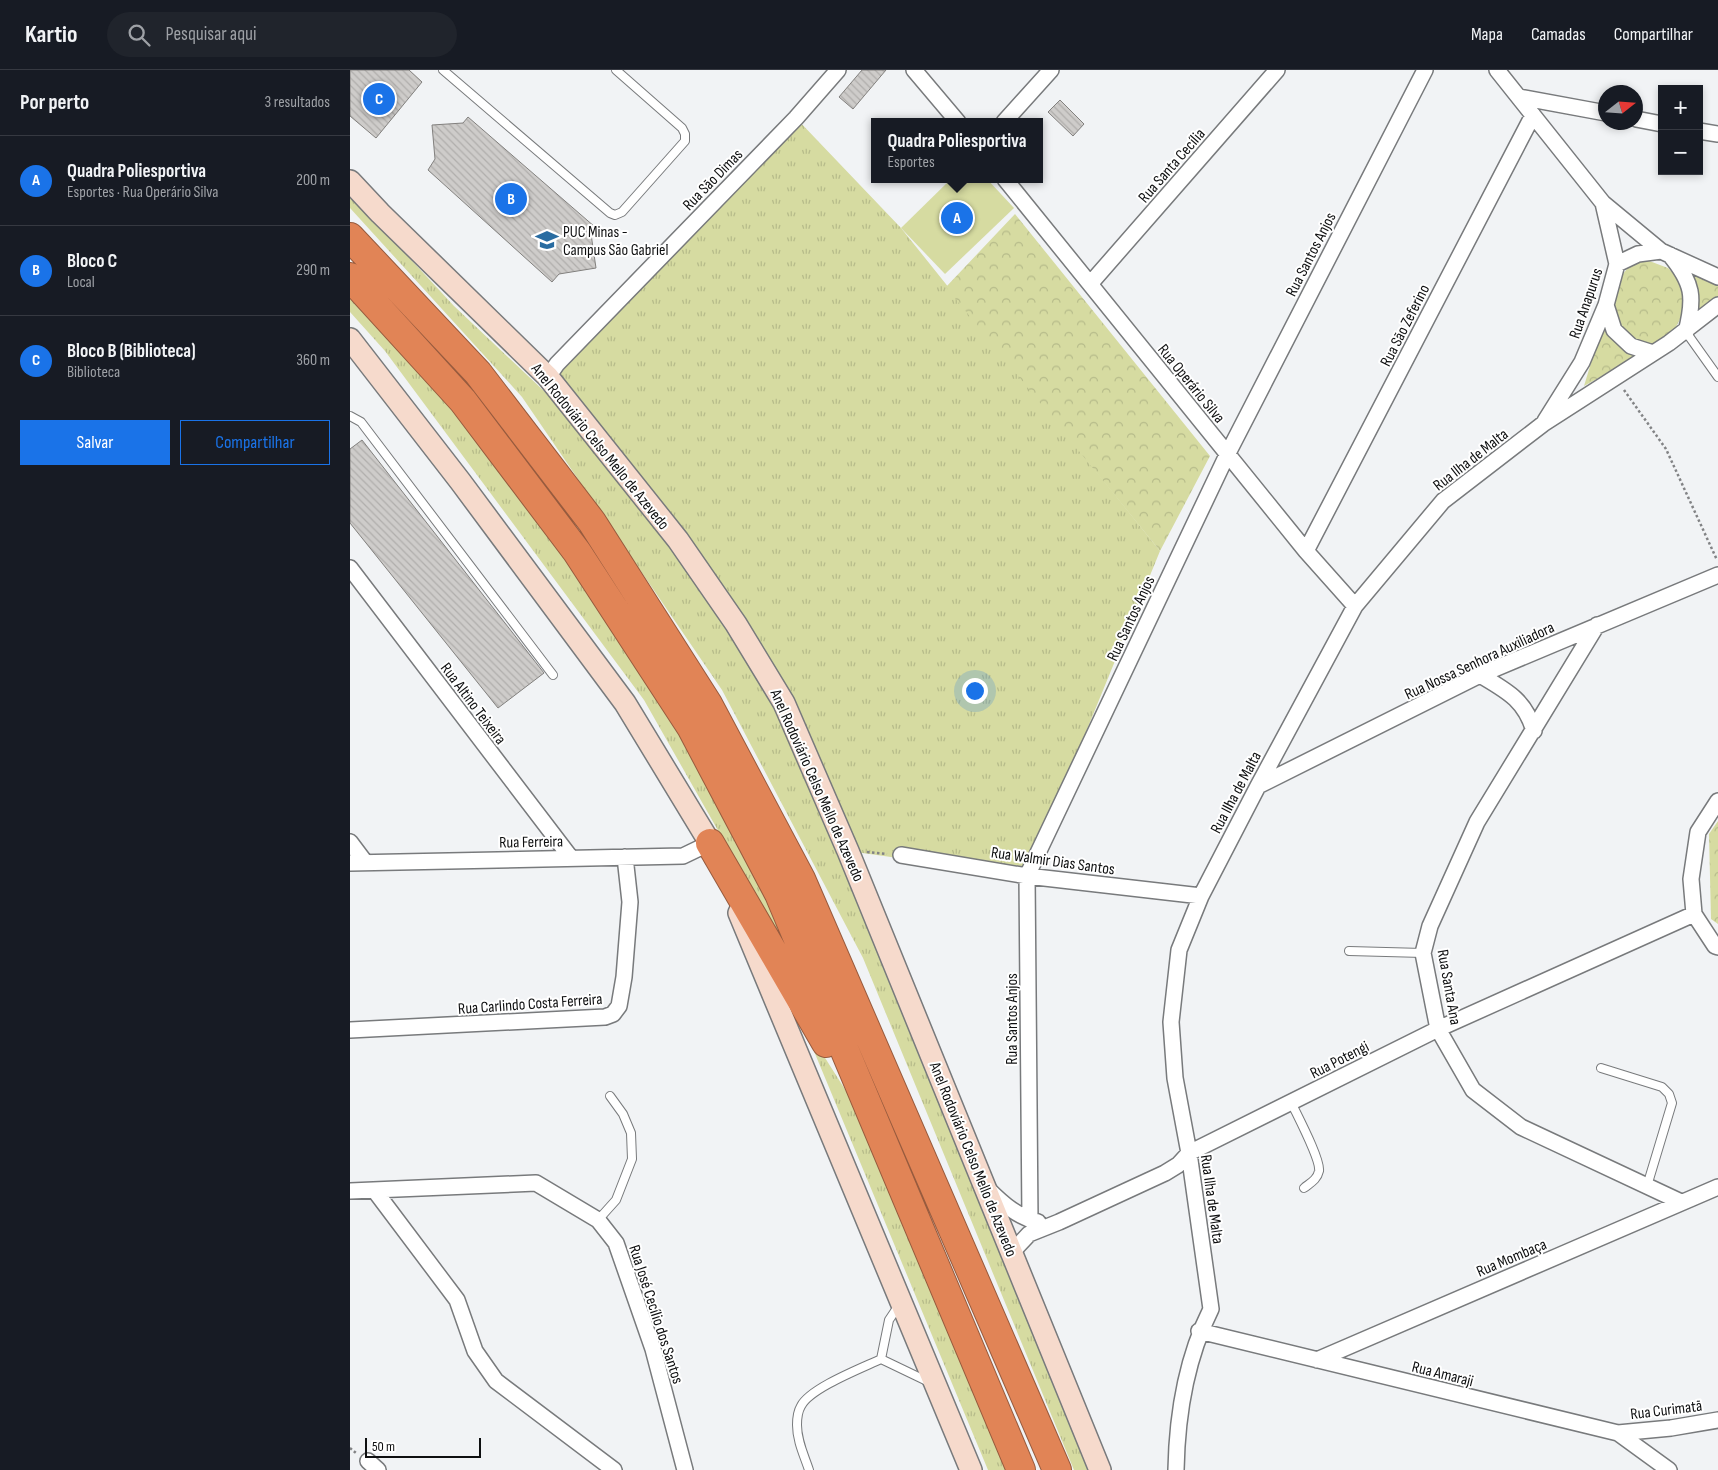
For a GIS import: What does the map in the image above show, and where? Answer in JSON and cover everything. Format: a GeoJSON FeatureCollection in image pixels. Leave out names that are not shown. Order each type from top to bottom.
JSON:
{"type":"FeatureCollection","features":[{"type":"Feature","properties":{"kind":"highway"},"geometry":{"type":"LineString","coordinates":[[350,237],[478,373],[574,498],[592,522],[708,704],[801,879],[1057,1470]]}},
{"type":"Feature","properties":{"kind":"highway"},"geometry":{"type":"LineString","coordinates":[[350,277],[464,401],[577,552],[690,727],[779,894],[1021,1470]]}},
{"type":"Feature","properties":{"kind":"highway"},"geometry":{"type":"LineString","coordinates":[[710,843],[881,1138]]}},
{"type":"Feature","properties":{"kind":"main road","name":"Anel Rodoviário Celso Mello de Azevedo"},"geometry":{"type":"LineString","coordinates":[[350,181],[380,213],[548,377],[678,540],[736,624],[784,703],[848,850],[1100,1470]]}},
{"type":"Feature","properties":{"kind":"main road"},"geometry":{"type":"LineString","coordinates":[[350,339],[448,465],[625,703],[710,843],[971,1470]]}},
{"type":"Feature","properties":{"kind":"street","name":"Rua São Dimas"},"geometry":{"type":"LineString","coordinates":[[548,377],[557,364],[796,118],[838,70]]}},
{"type":"Feature","properties":{"kind":"street"},"geometry":{"type":"LineString","coordinates":[[914,70],[955,118]]}},
{"type":"Feature","properties":{"kind":"street"},"geometry":{"type":"LineString","coordinates":[[1008,118],[1051,70]]}},
{"type":"Feature","properties":{"kind":"street","name":"Rua Santa Cecília"},"geometry":{"type":"LineString","coordinates":[[1090,284],[1278,70]]}},
{"type":"Feature","properties":{"kind":"street","name":"Rua Santos Anjos"},"geometry":{"type":"LineString","coordinates":[[1030,1220],[1028,876],[1227,454],[1425,70]]}},
{"type":"Feature","properties":{"kind":"street","name":"Rua Anapurus"},"geometry":{"type":"LineString","coordinates":[[1497,70],[1603,203],[1617,264],[1606,305],[1582,362],[1543,424]]}},
{"type":"Feature","properties":{"kind":"street"},"geometry":{"type":"LineString","coordinates":[[1519,97],[1598,112]]}},
{"type":"Feature","properties":{"kind":"street","name":"Rua São Zeferino"},"geometry":{"type":"LineString","coordinates":[[1306,551],[1533,115]]}},
{"type":"Feature","properties":{"kind":"street"},"geometry":{"type":"LineString","coordinates":[[1643,120],[1658,123]]}},
{"type":"Feature","properties":{"kind":"street"},"geometry":{"type":"LineString","coordinates":[[1703,132],[1718,134]]}},
{"type":"Feature","properties":{"kind":"street","name":"Rua Operário Silva"},"geometry":{"type":"LineString","coordinates":[[1008,183],[1306,551],[1355,606]]}},
{"type":"Feature","properties":{"kind":"street"},"geometry":{"type":"LineString","coordinates":[[1603,203],[1666,252],[1680,267],[1690,288],[1690,313],[1686,332]]}},
{"type":"Feature","properties":{"kind":"street"},"geometry":{"type":"LineString","coordinates":[[1617,264],[1638,254],[1666,252],[1718,277]]}},
{"type":"Feature","properties":{"kind":"street"},"geometry":{"type":"LineString","coordinates":[[1606,305],[1614,330],[1631,346],[1653,353]]}},
{"type":"Feature","properties":{"kind":"street","name":"Rua Ilha de Malta"},"geometry":{"type":"LineString","coordinates":[[1176,1470],[1184,1384],[1200,1331],[1211,1309],[1189,1153],[1175,1078],[1171,1022],[1179,950],[1201,896],[1355,606],[1443,501],[1543,424],[1686,332],[1718,305]]}},
{"type":"Feature","properties":{"kind":"street","name":"Rua Altino Teixeira"},"geometry":{"type":"LineString","coordinates":[[350,568],[570,858]]}},
{"type":"Feature","properties":{"kind":"street","name":"Rua Nossa Senhora Auxiliadora"},"geometry":{"type":"LineString","coordinates":[[1258,786],[1480,675],[1718,575]]}},
{"type":"Feature","properties":{"kind":"street","name":"Rua Santa Ana"},"geometry":{"type":"LineString","coordinates":[[1597,625],[1477,822],[1430,926],[1423,953],[1438,1029],[1473,1090],[1521,1127],[1681,1202]]}},
{"type":"Feature","properties":{"kind":"street"},"geometry":{"type":"LineString","coordinates":[[1480,675],[1511,694],[1524,707],[1534,731]]}},
{"type":"Feature","properties":{"kind":"street"},"geometry":{"type":"LineString","coordinates":[[1718,802],[1698,832],[1690,879],[1694,914],[1714,946],[1718,947]]}},
{"type":"Feature","properties":{"kind":"street"},"geometry":{"type":"LineString","coordinates":[[350,842],[365,862]]}},
{"type":"Feature","properties":{"kind":"street","name":"Rua Ferreira"},"geometry":{"type":"LineString","coordinates":[[350,863],[683,856],[710,843]]}},
{"type":"Feature","properties":{"kind":"street","name":"Rua Walmir Dias Santos"},"geometry":{"type":"LineString","coordinates":[[901,856],[1028,876],[1201,896]]}},
{"type":"Feature","properties":{"kind":"street","name":"Rua Carlindo Costa Ferreira"},"geometry":{"type":"LineString","coordinates":[[350,1030],[605,1018],[613,1014],[619,1006],[624,977],[630,902],[625,857]]}},
{"type":"Feature","properties":{"kind":"street","name":"Rua Potengi"},"geometry":{"type":"LineString","coordinates":[[1012,1252],[1029,1234],[1059,1222],[1165,1172],[1178,1165],[1189,1153],[1438,1029],[1694,914]]}},
{"type":"Feature","properties":{"kind":"street","name":"Rua José Cecílio dos Santos"},"geometry":{"type":"LineString","coordinates":[[350,1191],[536,1183],[598,1220],[616,1243],[653,1349],[685,1470]]}},
{"type":"Feature","properties":{"kind":"street"},"geometry":{"type":"LineString","coordinates":[[985,1186],[1003,1204],[1030,1220],[1059,1222]]}},
{"type":"Feature","properties":{"kind":"street","name":"Rua Mombaça"},"geometry":{"type":"LineString","coordinates":[[1318,1360],[1718,1187]]}},
{"type":"Feature","properties":{"kind":"street"},"geometry":{"type":"LineString","coordinates":[[375,1191],[457,1300],[475,1351],[496,1381],[614,1470]]}},
{"type":"Feature","properties":{"kind":"street","name":"Rua Amaraji"},"geometry":{"type":"LineString","coordinates":[[1200,1331],[1618,1433],[1669,1470]]}},
{"type":"Feature","properties":{"kind":"street","name":"Rua Curimatã"},"geometry":{"type":"LineString","coordinates":[[1618,1433],[1671,1428],[1718,1420]]}},
{"type":"Feature","properties":{"kind":"lane"},"geometry":{"type":"LineString","coordinates":[[443,70],[610,214],[615,215],[622,212],[685,140],[682,128],[616,70]]}},
{"type":"Feature","properties":{"kind":"lane"},"geometry":{"type":"LineString","coordinates":[[1686,332],[1718,377]]}},
{"type":"Feature","properties":{"kind":"lane"},"geometry":{"type":"LineString","coordinates":[[350,416],[361,422],[553,675]]}},
{"type":"Feature","properties":{"kind":"lane"},"geometry":{"type":"LineString","coordinates":[[1348,951],[1423,953]]}},
{"type":"Feature","properties":{"kind":"lane"},"geometry":{"type":"LineString","coordinates":[[1601,1068],[1662,1087],[1669,1094],[1672,1103],[1647,1186]]}},
{"type":"Feature","properties":{"kind":"lane"},"geometry":{"type":"LineString","coordinates":[[598,1220],[616,1200],[632,1159],[631,1133],[623,1114],[610,1096]]}},
{"type":"Feature","properties":{"kind":"lane"},"geometry":{"type":"LineString","coordinates":[[1291,1102],[1317,1158],[1320,1170],[1316,1179],[1304,1188]]}},
{"type":"Feature","properties":{"kind":"lane"},"geometry":{"type":"LineString","coordinates":[[881,1359],[889,1320],[901,1302]]}},
{"type":"Feature","properties":{"kind":"lane"},"geometry":{"type":"LineString","coordinates":[[881,1359],[936,1386]]}},
{"type":"Feature","properties":{"kind":"lane"},"geometry":{"type":"LineString","coordinates":[[809,1470],[800,1445],[796,1424],[801,1406],[810,1395],[830,1383],[881,1359]]}},
{"type":"Feature","properties":{"kind":"path"},"geometry":{"type":"LineString","coordinates":[[1615,378],[1666,448],[1718,562]]}},
{"type":"Feature","properties":{"kind":"path"},"geometry":{"type":"LineString","coordinates":[[848,850],[901,856]]}},
{"type":"Feature","properties":{"kind":"green space"},"geometry":{"type":"Polygon","coordinates":[[[796,118],[901,228],[1160,551],[1027,876],[848,851],[1093,1470],[1074,1470],[863,958],[722,690],[522,397],[350,208],[350,194],[454,306],[545,392],[736,624],[548,377],[796,118]]]}},
{"type":"Feature","properties":{"kind":"green space"},"geometry":{"type":"Polygon","coordinates":[[[947,183],[991,183],[1014,208],[945,274],[901,228],[947,183]]]}},
{"type":"Feature","properties":{"kind":"green space"},"geometry":{"type":"Polygon","coordinates":[[[1015,214],[1210,456],[1160,551],[946,287],[1015,214]]]}},
{"type":"Feature","properties":{"kind":"green space"},"geometry":{"type":"Polygon","coordinates":[[[1644,259],[1668,268],[1682,282],[1685,309],[1673,333],[1651,349],[1634,342],[1624,334],[1617,323],[1613,307],[1615,291],[1622,276],[1629,268],[1644,259]]]}},
{"type":"Feature","properties":{"kind":"green space"},"geometry":{"type":"Polygon","coordinates":[[[1687,270],[1718,280],[1718,300],[1693,320],[1687,270]]]}},
{"type":"Feature","properties":{"kind":"green space"},"geometry":{"type":"Polygon","coordinates":[[[350,290],[485,444],[595,596],[702,770],[803,975],[741,871],[644,700],[385,351],[350,312],[350,290]]]}},
{"type":"Feature","properties":{"kind":"green space"},"geometry":{"type":"Polygon","coordinates":[[[1603,323],[1640,355],[1584,386],[1603,323]]]}},
{"type":"Feature","properties":{"kind":"green space"},"geometry":{"type":"Polygon","coordinates":[[[1718,821],[1718,924],[1711,919],[1709,834],[1718,821]]]}},
{"type":"Feature","properties":{"kind":"green space"},"geometry":{"type":"Polygon","coordinates":[[[801,1020],[867,1124],[1014,1470],[988,1470],[801,1020]]]}},
{"type":"Feature","properties":{"kind":"building"},"geometry":{"type":"Polygon","coordinates":[[[350,70],[409,70],[422,82],[376,138],[350,116],[350,70]]]}},
{"type":"Feature","properties":{"kind":"building"},"geometry":{"type":"Polygon","coordinates":[[[862,70],[886,70],[853,109],[839,97],[862,70]]]}},
{"type":"Feature","properties":{"kind":"building"},"geometry":{"type":"Polygon","coordinates":[[[1060,100],[1084,124],[1073,136],[1048,112],[1060,100]]]}},
{"type":"Feature","properties":{"kind":"building"},"geometry":{"type":"Polygon","coordinates":[[[468,117],[595,227],[591,234],[596,268],[559,274],[552,282],[428,170],[435,159],[432,125],[463,123],[468,117]]]}},
{"type":"Feature","properties":{"kind":"building"},"geometry":{"type":"Polygon","coordinates":[[[362,440],[544,673],[498,708],[350,523],[350,449],[362,440]]]}},
{"type":"Feature","properties":{"kind":"place","name":"Bloco B (Biblioteca)"},"geometry":{"type":"Point","coordinates":[379,99]}},
{"type":"Feature","properties":{"kind":"place","name":"Bloco C"},"geometry":{"type":"Point","coordinates":[511,199]}},
{"type":"Feature","properties":{"kind":"place","name":"Quadra Poliesportiva"},"geometry":{"type":"Point","coordinates":[957,218]}},
{"type":"Feature","properties":{"kind":"place","name":"PUC Minas - Campus São Gabriel"},"geometry":{"type":"Point","coordinates":[547,240]}}]}
